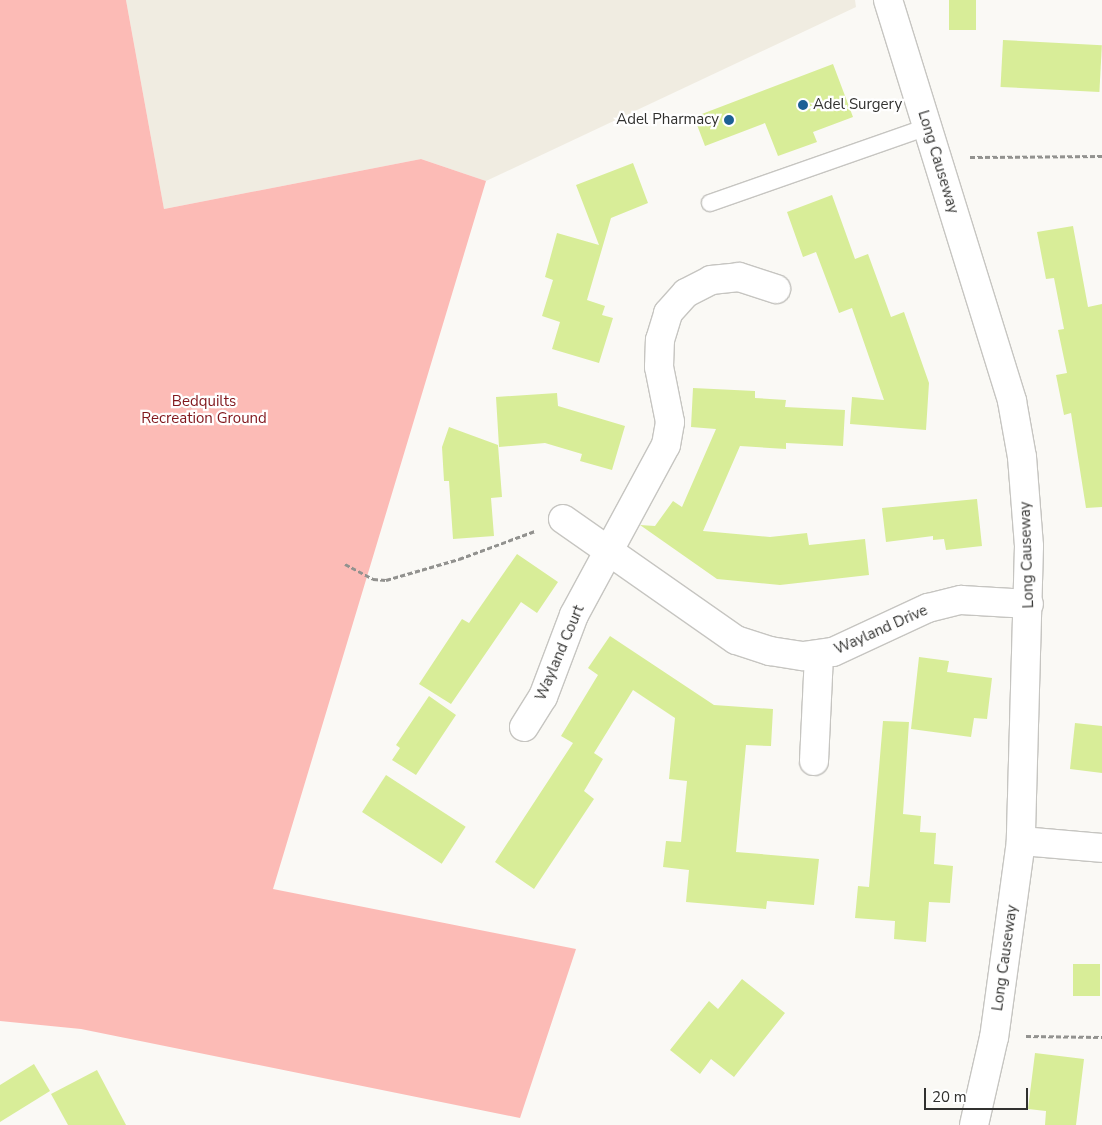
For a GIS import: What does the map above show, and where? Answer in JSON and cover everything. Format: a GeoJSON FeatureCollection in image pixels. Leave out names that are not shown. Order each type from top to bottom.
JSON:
{"type":"FeatureCollection","features":[{"type":"Feature","properties":{"kind":"street","name":"Long Causeway"},"geometry":{"type":"LineString","coordinates":[[888,0],[1012,402],[1023,467],[1028,604],[1021,841],[993,1038],[974,1125]]}},
{"type":"Feature","properties":{"kind":"street","name":"Wayland Court"},"geometry":{"type":"LineString","coordinates":[[524,727],[543,697],[574,615],[666,446],[670,422],[659,367],[660,340],[668,313],[686,293],[711,280],[739,277],[776,289]]}},
{"type":"Feature","properties":{"kind":"street","name":"Wayland Drive"},"geometry":{"type":"LineString","coordinates":[[563,519],[610,551],[675,601],[736,640],[770,651],[819,656],[865,639],[928,608],[962,600],[1028,604]]}},
{"type":"Feature","properties":{"kind":"street"},"geometry":{"type":"LineString","coordinates":[[814,761],[819,656]]}},
{"type":"Feature","properties":{"kind":"street"},"geometry":{"type":"LineString","coordinates":[[1021,841],[1102,848]]}},
{"type":"Feature","properties":{"kind":"lane"},"geometry":{"type":"LineString","coordinates":[[710,203],[927,127]]}},
{"type":"Feature","properties":{"kind":"path"},"geometry":{"type":"LineString","coordinates":[[936,157],[1102,156]]}},
{"type":"Feature","properties":{"kind":"path"},"geometry":{"type":"LineString","coordinates":[[345,564],[373,579],[386,580],[459,559],[563,519]]}},
{"type":"Feature","properties":{"kind":"path"},"geometry":{"type":"LineString","coordinates":[[993,1038],[1102,1037]]}},
{"type":"Feature","properties":{"kind":"shaded area"},"geometry":{"type":"Polygon","coordinates":[[[126,0],[855,0],[856,7],[486,181],[421,159],[164,209],[126,0]]]}},
{"type":"Feature","properties":{"kind":"green space","name":"Bedquilts Recreation Ground"},"geometry":{"type":"Polygon","coordinates":[[[0,0],[126,0],[164,209],[421,159],[486,181],[273,889],[576,949],[520,1118],[81,1029],[0,1021],[0,0]]]}},
{"type":"Feature","properties":{"kind":"building"},"geometry":{"type":"Polygon","coordinates":[[[949,0],[976,0],[976,30],[949,30],[949,0]]]}},
{"type":"Feature","properties":{"kind":"building"},"geometry":{"type":"Polygon","coordinates":[[[1003,40],[1102,45],[1099,92],[1001,87],[1003,40]]]}},
{"type":"Feature","properties":{"kind":"building","name":"Adel Surgery"},"geometry":{"type":"Polygon","coordinates":[[[833,64],[853,117],[813,132],[817,142],[778,156],[765,123],[705,146],[694,117],[833,64]]]}},
{"type":"Feature","properties":{"kind":"building"},"geometry":{"type":"Polygon","coordinates":[[[633,163],[648,203],[611,218],[587,300],[605,306],[602,315],[613,318],[599,363],[552,349],[560,322],[542,316],[553,280],[545,277],[557,233],[599,245],[576,185],[633,163]]]}},
{"type":"Feature","properties":{"kind":"building"},"geometry":{"type":"Polygon","coordinates":[[[832,195],[855,259],[868,254],[891,317],[904,312],[929,383],[926,430],[850,424],[852,397],[884,400],[852,308],[839,313],[816,252],[803,257],[787,212],[832,195]]]}},
{"type":"Feature","properties":{"kind":"building"},"geometry":{"type":"Polygon","coordinates":[[[1073,226],[1088,307],[1102,304],[1102,507],[1086,508],[1071,413],[1064,415],[1056,375],[1067,373],[1058,330],[1064,329],[1054,278],[1046,279],[1037,232],[1073,226]]]}},
{"type":"Feature","properties":{"kind":"building"},"geometry":{"type":"Polygon","coordinates":[[[693,388],[755,391],[755,398],[786,400],[785,407],[845,410],[843,446],[786,443],[786,449],[740,446],[703,531],[770,537],[807,533],[809,545],[865,539],[869,575],[780,585],[717,579],[640,525],[655,526],[673,501],[682,507],[716,429],[691,427],[693,388]]]}},
{"type":"Feature","properties":{"kind":"building"},"geometry":{"type":"Polygon","coordinates":[[[557,393],[558,406],[625,426],[612,470],[580,461],[582,454],[545,443],[499,447],[496,397],[557,393]]]}},
{"type":"Feature","properties":{"kind":"building"},"geometry":{"type":"Polygon","coordinates":[[[449,427],[498,445],[502,497],[491,498],[494,536],[453,539],[449,481],[444,481],[442,447],[449,427]]]}},
{"type":"Feature","properties":{"kind":"building"},"geometry":{"type":"Polygon","coordinates":[[[977,499],[982,546],[946,550],[944,539],[933,540],[933,536],[886,542],[882,508],[977,499]]]}},
{"type":"Feature","properties":{"kind":"building"},"geometry":{"type":"Polygon","coordinates":[[[517,554],[558,582],[537,613],[521,602],[451,704],[419,684],[462,619],[469,623],[517,554]]]}},
{"type":"Feature","properties":{"kind":"building"},"geometry":{"type":"Polygon","coordinates":[[[610,636],[714,705],[773,709],[771,746],[746,745],[736,852],[819,859],[814,905],[767,901],[766,909],[686,902],[689,870],[663,867],[666,841],[681,842],[687,781],[669,779],[675,718],[633,690],[594,753],[603,759],[584,791],[594,799],[534,889],[495,862],[573,743],[561,736],[598,675],[588,668],[610,636]]]}},
{"type":"Feature","properties":{"kind":"building"},"geometry":{"type":"Polygon","coordinates":[[[919,657],[949,661],[947,672],[992,678],[987,719],[974,718],[971,737],[911,729],[919,657]]]}},
{"type":"Feature","properties":{"kind":"building"},"geometry":{"type":"Polygon","coordinates":[[[429,696],[456,715],[416,775],[392,760],[400,748],[396,745],[429,696]]]}},
{"type":"Feature","properties":{"kind":"building"},"geometry":{"type":"Polygon","coordinates":[[[883,721],[909,722],[903,814],[921,816],[920,832],[936,833],[934,864],[953,866],[950,903],[929,902],[926,942],[894,939],[895,921],[855,918],[858,886],[869,887],[883,721]]]}},
{"type":"Feature","properties":{"kind":"building"},"geometry":{"type":"Polygon","coordinates":[[[1075,723],[1102,726],[1102,773],[1070,769],[1075,723]]]}},
{"type":"Feature","properties":{"kind":"building"},"geometry":{"type":"Polygon","coordinates":[[[386,775],[466,827],[442,864],[362,812],[386,775]]]}},
{"type":"Feature","properties":{"kind":"building"},"geometry":{"type":"Polygon","coordinates":[[[1073,964],[1100,964],[1100,996],[1073,996],[1073,964]]]}},
{"type":"Feature","properties":{"kind":"building"},"geometry":{"type":"Polygon","coordinates":[[[742,979],[785,1013],[734,1077],[711,1059],[700,1074],[670,1050],[709,1001],[718,1009],[742,979]]]}},
{"type":"Feature","properties":{"kind":"building"},"geometry":{"type":"Polygon","coordinates":[[[1035,1053],[1084,1059],[1076,1125],[1045,1125],[1046,1111],[1028,1109],[1035,1053]]]}},
{"type":"Feature","properties":{"kind":"building"},"geometry":{"type":"Polygon","coordinates":[[[34,1064],[50,1091],[0,1122],[0,1085],[34,1064]]]}},
{"type":"Feature","properties":{"kind":"building"},"geometry":{"type":"Polygon","coordinates":[[[97,1070],[126,1125],[68,1125],[51,1094],[97,1070]]]}},
{"type":"Feature","properties":{"kind":"place","name":"Adel Surgery"},"geometry":{"type":"Point","coordinates":[803,105]}},
{"type":"Feature","properties":{"kind":"place","name":"Adel Pharmacy"},"geometry":{"type":"Point","coordinates":[729,120]}}]}
